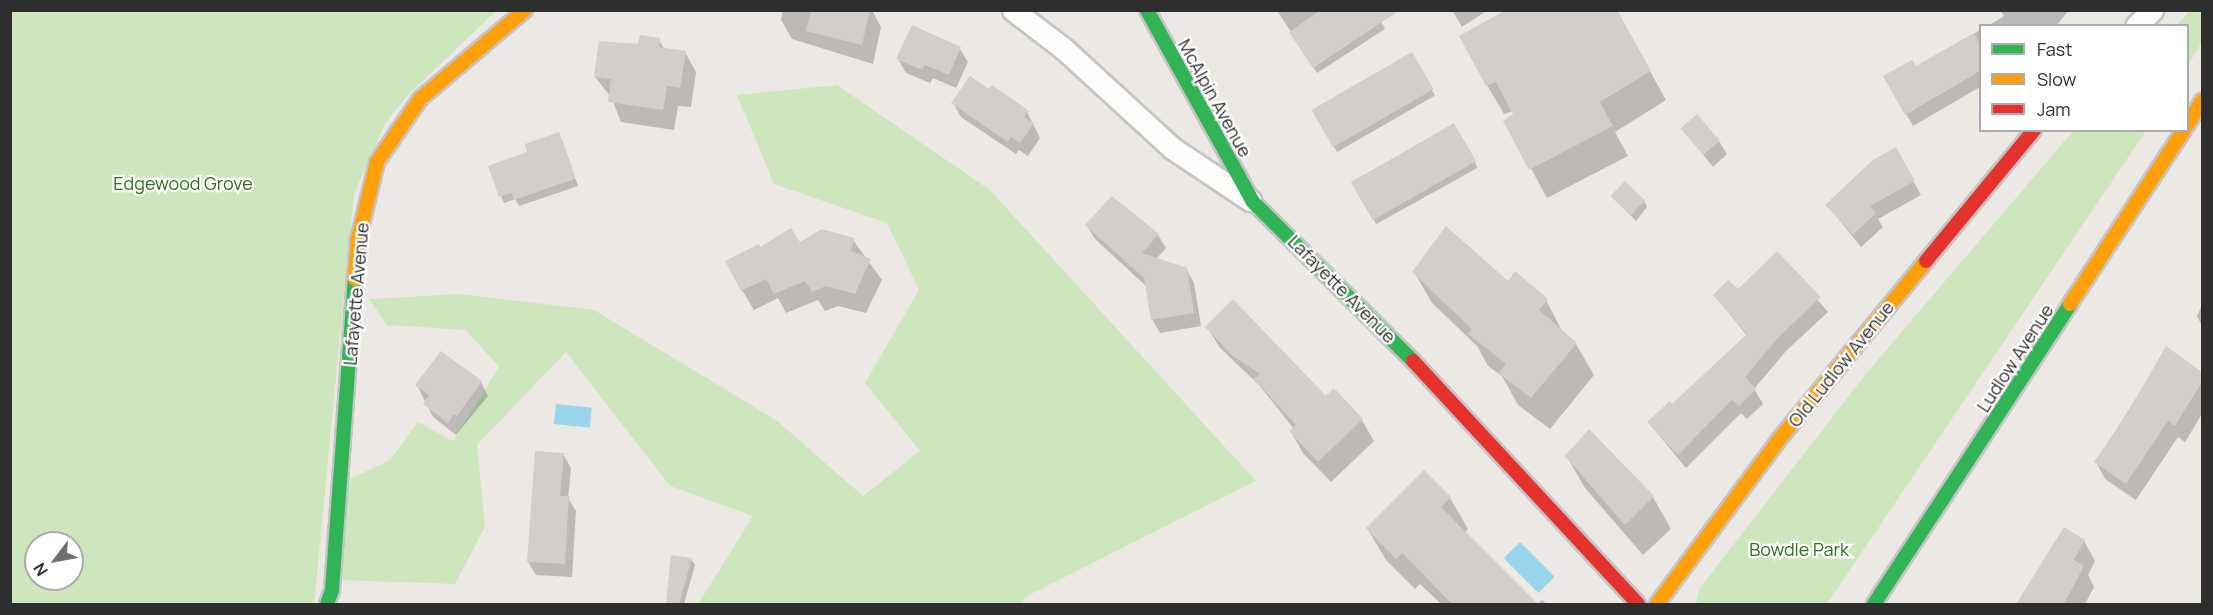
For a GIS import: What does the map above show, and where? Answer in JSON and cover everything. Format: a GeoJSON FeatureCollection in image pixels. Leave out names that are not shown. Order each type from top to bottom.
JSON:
{"type":"FeatureCollection","features":[{"type":"Feature","properties":{"kind":"street","name":"Lafayette Avenue"},"geometry":{"type":"LineString","coordinates":[[327,604],[332,590],[358,240],[377,162],[397,128],[420,99],[491,35],[525,10]]}},
{"type":"Feature","properties":{"kind":"street","name":"Lafayette Avenue"},"geometry":{"type":"LineString","coordinates":[[1013,10],[1064,49],[1172,148],[1253,201],[1456,404],[1638,604]]}},
{"type":"Feature","properties":{"kind":"street","name":"McAlpin Avenue"},"geometry":{"type":"LineString","coordinates":[[1147,10],[1253,201]]}},
{"type":"Feature","properties":{"kind":"street"},"geometry":{"type":"LineString","coordinates":[[2138,24],[2152,10]]}},
{"type":"Feature","properties":{"kind":"street"},"geometry":{"type":"LineString","coordinates":[[2189,121],[2202,100]]}},
{"type":"Feature","properties":{"kind":"street","name":"Old Ludlow Avenue"},"geometry":{"type":"LineString","coordinates":[[1657,604],[1781,437],[2032,132]]}},
{"type":"Feature","properties":{"kind":"street","name":"Ludlow Avenue"},"geometry":{"type":"LineString","coordinates":[[1874,604],[2183,132]]}},
{"type":"Feature","properties":{"kind":"green space","name":"Edgewood Grove"},"geometry":{"type":"Polygon","coordinates":[[[10,11],[496,11],[408,95],[385,124],[354,194],[314,604],[11,604],[10,11]]]}},
{"type":"Feature","properties":{"kind":"green space"},"geometry":{"type":"Polygon","coordinates":[[[2190,11],[2202,11],[2202,42],[2189,63],[2189,24],[2178,24],[2190,11]]]}},
{"type":"Feature","properties":{"kind":"green space"},"geometry":{"type":"Polygon","coordinates":[[[837,85],[990,190],[1256,481],[1025,597],[1022,604],[698,604],[753,516],[670,486],[566,352],[477,445],[485,527],[455,584],[339,580],[348,480],[390,460],[418,422],[453,441],[499,367],[466,330],[387,325],[369,299],[460,294],[594,310],[776,420],[863,496],[920,451],[865,383],[919,290],[887,223],[774,184],[737,95],[837,85]]]}},
{"type":"Feature","properties":{"kind":"green space","name":"Bowdle Park"},"geometry":{"type":"Polygon","coordinates":[[[2072,132],[2145,132],[1827,604],[1696,604],[1700,588],[1865,375],[2072,132]]]}},
{"type":"Feature","properties":{"kind":"water"},"geometry":{"type":"Polygon","coordinates":[[[556,404],[592,408],[590,428],[554,424],[556,404]]]}},
{"type":"Feature","properties":{"kind":"water"},"geometry":{"type":"Polygon","coordinates":[[[1520,542],[1555,577],[1538,593],[1504,558],[1520,542]]]}},
{"type":"Feature","properties":{"kind":"building"},"geometry":{"type":"Polygon","coordinates":[[[811,10],[870,10],[862,45],[806,31],[811,10]]]}},
{"type":"Feature","properties":{"kind":"building"},"geometry":{"type":"Polygon","coordinates":[[[1321,10],[1400,10],[1313,68],[1289,32],[1321,10]]]}},
{"type":"Feature","properties":{"kind":"building"},"geometry":{"type":"Polygon","coordinates":[[[1506,10],[1617,10],[1651,71],[1600,102],[1613,126],[1529,170],[1503,121],[1513,114],[1496,82],[1486,86],[1459,36],[1506,10]]]}},
{"type":"Feature","properties":{"kind":"building"},"geometry":{"type":"Polygon","coordinates":[[[912,25],[961,47],[949,75],[925,65],[922,70],[896,59],[912,25]]]}},
{"type":"Feature","properties":{"kind":"building"},"geometry":{"type":"Polygon","coordinates":[[[1974,33],[1979,44],[1979,72],[1905,115],[1883,76],[1912,60],[1916,66],[1974,33]]]}},
{"type":"Feature","properties":{"kind":"building"},"geometry":{"type":"Polygon","coordinates":[[[640,35],[660,38],[659,47],[686,51],[680,88],[667,86],[663,110],[608,102],[611,79],[594,77],[599,41],[638,44],[640,35]]]}},
{"type":"Feature","properties":{"kind":"building"},"geometry":{"type":"Polygon","coordinates":[[[1412,52],[1434,89],[1333,147],[1312,110],[1412,52]]]}},
{"type":"Feature","properties":{"kind":"building"},"geometry":{"type":"Polygon","coordinates":[[[970,76],[989,89],[992,85],[1029,111],[1024,117],[1034,123],[1020,143],[1011,137],[1008,142],[951,103],[970,76]]]}},
{"type":"Feature","properties":{"kind":"building"},"geometry":{"type":"Polygon","coordinates":[[[1697,114],[1720,140],[1703,155],[1680,128],[1697,114]]]}},
{"type":"Feature","properties":{"kind":"building"},"geometry":{"type":"Polygon","coordinates":[[[1454,123],[1476,161],[1373,221],[1351,182],[1454,123]]]}},
{"type":"Feature","properties":{"kind":"building"},"geometry":{"type":"Polygon","coordinates":[[[559,132],[575,179],[514,200],[511,193],[499,197],[488,166],[527,152],[525,144],[559,132]]]}},
{"type":"Feature","properties":{"kind":"building"},"geometry":{"type":"Polygon","coordinates":[[[1896,147],[1915,181],[1870,206],[1876,213],[1853,235],[1825,205],[1873,160],[1896,147]]]}},
{"type":"Feature","properties":{"kind":"building"},"geometry":{"type":"Polygon","coordinates":[[[1625,181],[1645,200],[1631,216],[1610,196],[1625,181]]]}},
{"type":"Feature","properties":{"kind":"building"},"geometry":{"type":"Polygon","coordinates":[[[1112,196],[1159,234],[1142,253],[1187,268],[1194,313],[1151,320],[1144,278],[1085,225],[1112,196]]]}},
{"type":"Feature","properties":{"kind":"building"},"geometry":{"type":"Polygon","coordinates":[[[1446,226],[1508,281],[1515,271],[1548,299],[1539,310],[1577,343],[1531,398],[1498,373],[1506,364],[1468,334],[1472,329],[1412,272],[1446,226]]]}},
{"type":"Feature","properties":{"kind":"building"},"geometry":{"type":"Polygon","coordinates":[[[791,228],[800,242],[822,229],[854,238],[851,251],[871,259],[855,294],[826,286],[812,292],[805,281],[774,294],[766,279],[741,291],[725,261],[759,244],[760,247],[791,228]]]}},
{"type":"Feature","properties":{"kind":"building"},"geometry":{"type":"Polygon","coordinates":[[[1777,251],[1821,297],[1779,337],[1745,377],[1756,389],[1739,406],[1732,400],[1678,455],[1647,422],[1670,401],[1672,404],[1747,334],[1713,295],[1728,280],[1738,289],[1777,251]]]}},
{"type":"Feature","properties":{"kind":"building"},"geometry":{"type":"Polygon","coordinates":[[[1233,299],[1326,396],[1334,388],[1363,419],[1318,462],[1289,431],[1296,425],[1254,379],[1260,374],[1233,356],[1205,327],[1233,299]]]}},
{"type":"Feature","properties":{"kind":"building"},"geometry":{"type":"Polygon","coordinates":[[[2166,346],[2202,372],[2202,382],[2175,426],[2168,421],[2126,484],[2094,462],[2127,414],[2166,346]]]}},
{"type":"Feature","properties":{"kind":"building"},"geometry":{"type":"Polygon","coordinates":[[[441,351],[482,381],[457,416],[454,414],[448,423],[423,404],[429,395],[415,385],[441,351]]]}},
{"type":"Feature","properties":{"kind":"building"},"geometry":{"type":"Polygon","coordinates":[[[1589,429],[1654,496],[1625,525],[1565,456],[1589,429]]]}},
{"type":"Feature","properties":{"kind":"building"},"geometry":{"type":"Polygon","coordinates":[[[535,451],[564,453],[560,496],[569,496],[565,564],[527,562],[535,451]]]}},
{"type":"Feature","properties":{"kind":"building"},"geometry":{"type":"Polygon","coordinates":[[[1424,470],[1451,497],[1441,507],[1538,604],[1452,604],[1402,553],[1396,559],[1366,528],[1424,470]]]}},
{"type":"Feature","properties":{"kind":"building"},"geometry":{"type":"Polygon","coordinates":[[[2064,527],[2085,540],[2074,560],[2084,566],[2064,604],[2016,604],[2064,527]]]}},
{"type":"Feature","properties":{"kind":"building"},"geometry":{"type":"Polygon","coordinates":[[[671,555],[692,558],[679,604],[666,604],[671,555]]]}},
{"type":"Feature","properties":{"kind":"traffic: fast"},"geometry":{"type":"LineString","coordinates":[[1147,10],[1253,202],[1413,361]]}},
{"type":"Feature","properties":{"kind":"traffic: fast"},"geometry":{"type":"LineString","coordinates":[[327,604],[332,590],[355,279]]}},
{"type":"Feature","properties":{"kind":"traffic: fast"},"geometry":{"type":"LineString","coordinates":[[1874,604],[2070,304]]}},
{"type":"Feature","properties":{"kind":"traffic: slow"},"geometry":{"type":"LineString","coordinates":[[355,279],[358,240],[377,162],[420,99],[525,10]]}},
{"type":"Feature","properties":{"kind":"traffic: slow"},"geometry":{"type":"LineString","coordinates":[[2189,122],[2202,101]]}},
{"type":"Feature","properties":{"kind":"traffic: slow"},"geometry":{"type":"LineString","coordinates":[[2070,304],[2183,132]]}},
{"type":"Feature","properties":{"kind":"traffic: slow"},"geometry":{"type":"LineString","coordinates":[[1657,604],[1781,437],[1926,261]]}},
{"type":"Feature","properties":{"kind":"traffic: jam"},"geometry":{"type":"LineString","coordinates":[[1926,261],[2032,132]]}},
{"type":"Feature","properties":{"kind":"traffic: jam"},"geometry":{"type":"LineString","coordinates":[[1413,361],[1638,604]]}}]}
